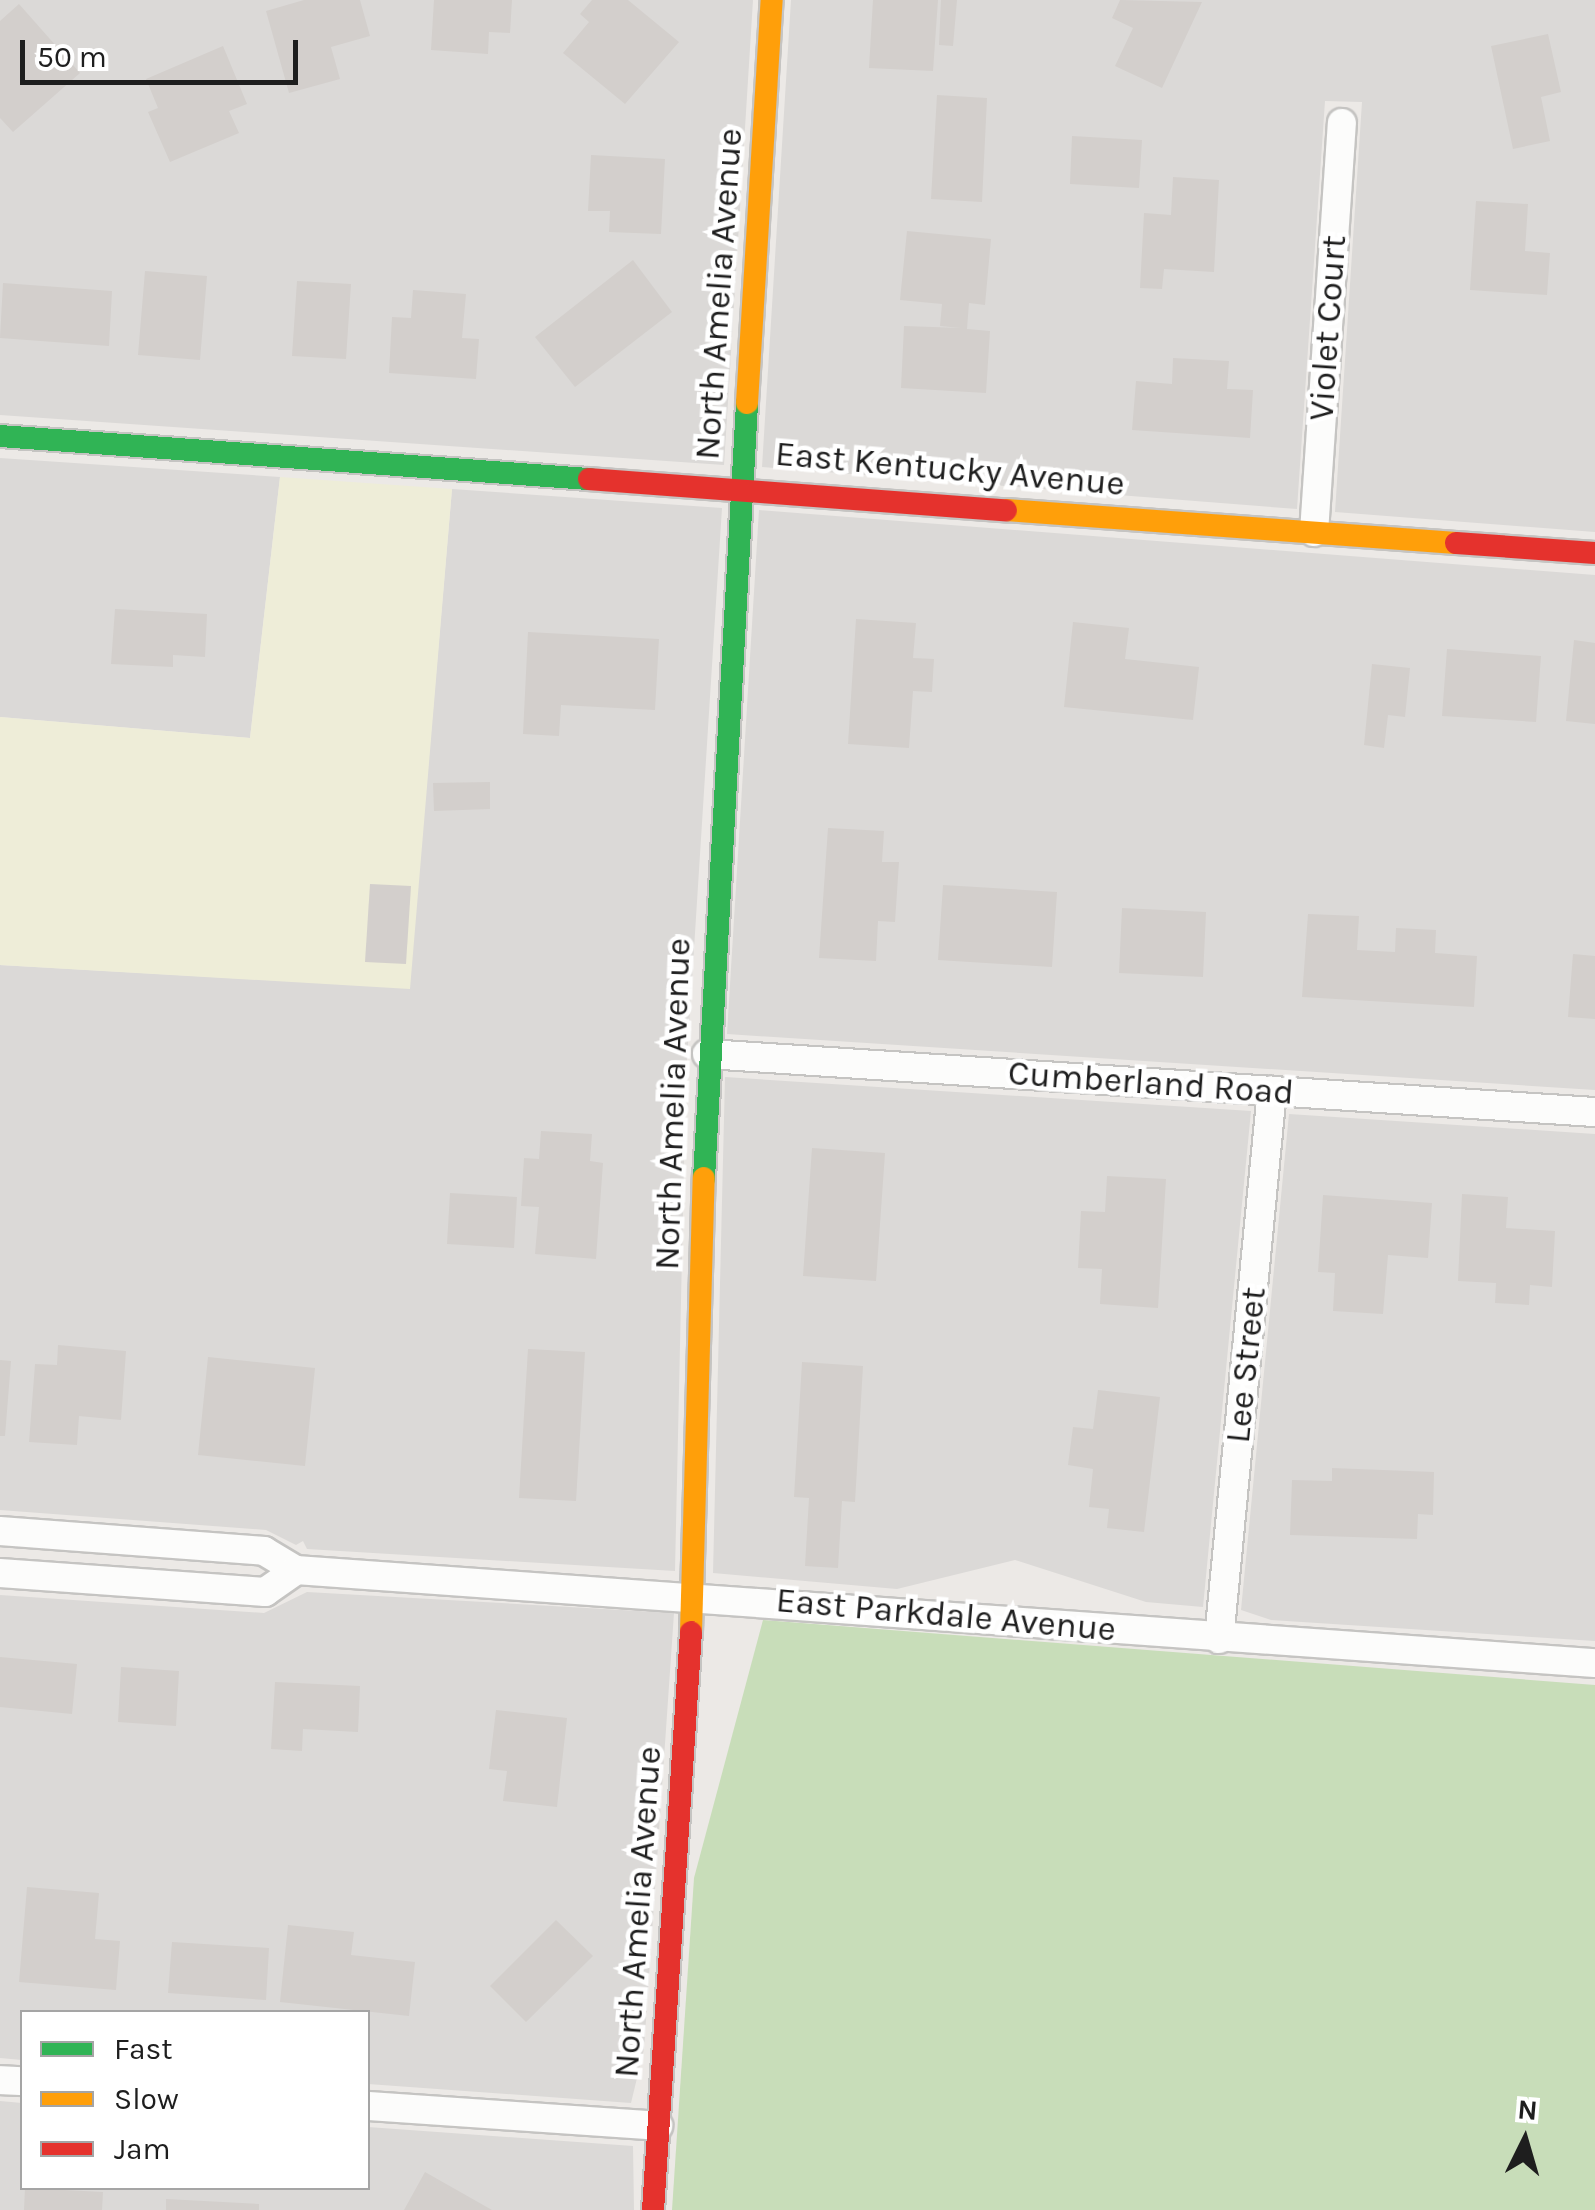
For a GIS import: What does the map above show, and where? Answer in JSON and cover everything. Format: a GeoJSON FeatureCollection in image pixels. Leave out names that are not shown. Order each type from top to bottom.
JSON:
{"type":"FeatureCollection","features":[{"type":"Feature","properties":{"kind":"main road","name":"North Amelia Avenue"},"geometry":{"type":"LineString","coordinates":[[653,2210],[694,1593],[707,1054],[772,0]]}},
{"type":"Feature","properties":{"kind":"main road","name":"East Kentucky Avenue"},"geometry":{"type":"LineString","coordinates":[[0,436],[742,487],[1595,553]]}},
{"type":"Feature","properties":{"kind":"street","name":"Violet Court"},"geometry":{"type":"LineString","coordinates":[[1314,532],[1342,123]]}},
{"type":"Feature","properties":{"kind":"street","name":"Cumberland Road"},"geometry":{"type":"LineString","coordinates":[[707,1054],[1595,1112]]}},
{"type":"Feature","properties":{"kind":"street","name":"Lee Street"},"geometry":{"type":"LineString","coordinates":[[1219,1638],[1272,1091]]}},
{"type":"Feature","properties":{"kind":"street","name":"East Parkdale Avenue"},"geometry":{"type":"LineString","coordinates":[[0,1531],[264,1551],[296,1570],[694,1593],[1219,1638],[1595,1663]]}},
{"type":"Feature","properties":{"kind":"street","name":"East Parkdale Avenue"},"geometry":{"type":"LineString","coordinates":[[0,1573],[265,1592],[296,1570]]}},
{"type":"Feature","properties":{"kind":"street"},"geometry":{"type":"LineString","coordinates":[[370,2106],[658,2126]]}},
{"type":"Feature","properties":{"kind":"shaded area"},"geometry":{"type":"Polygon","coordinates":[[[0,0],[753,0],[724,465],[0,415],[0,0]]]}},
{"type":"Feature","properties":{"kind":"shaded area"},"geometry":{"type":"Polygon","coordinates":[[[791,0],[1595,0],[1595,532],[1335,512],[1362,102],[1325,101],[1297,509],[762,467],[791,0]]]}},
{"type":"Feature","properties":{"kind":"shaded area"},"geometry":{"type":"Polygon","coordinates":[[[0,458],[280,477],[250,738],[0,717],[0,458]]]}},
{"type":"Feature","properties":{"kind":"shaded area"},"geometry":{"type":"Polygon","coordinates":[[[452,489],[722,508],[686,1075],[675,1571],[307,1549],[303,1541],[296,1545],[266,1530],[0,1510],[0,965],[409,988],[452,489]]]}},
{"type":"Feature","properties":{"kind":"shaded area"},"geometry":{"type":"Polygon","coordinates":[[[759,510],[1595,575],[1595,1090],[727,1034],[759,510]]]}},
{"type":"Feature","properties":{"kind":"shaded area"},"geometry":{"type":"Polygon","coordinates":[[[725,1077],[1251,1111],[1203,1607],[1146,1602],[1015,1560],[897,1589],[713,1573],[725,1077]]]}},
{"type":"Feature","properties":{"kind":"shaded area"},"geometry":{"type":"Polygon","coordinates":[[[1289,1114],[1595,1134],[1595,1641],[1271,1620],[1241,1610],[1289,1114]]]}},
{"type":"Feature","properties":{"kind":"shaded area"},"geometry":{"type":"Polygon","coordinates":[[[307,1592],[674,1613],[644,2049],[631,2103],[370,2084],[370,2010],[20,2010],[20,2060],[0,2058],[0,1595],[264,1613],[307,1592]]]}},
{"type":"Feature","properties":{"kind":"shaded area"},"geometry":{"type":"Polygon","coordinates":[[[0,2101],[20,2103],[20,2190],[370,2190],[370,2127],[633,2146],[634,2210],[0,2210],[0,2101]]]}},
{"type":"Feature","properties":{"kind":"green space"},"geometry":{"type":"Polygon","coordinates":[[[280,477],[452,489],[410,989],[0,965],[0,717],[250,738],[280,477]]]}},
{"type":"Feature","properties":{"kind":"green space"},"geometry":{"type":"Polygon","coordinates":[[[763,1620],[1595,1685],[1595,2210],[672,2210],[694,1878],[763,1620]]]}},
{"type":"Feature","properties":{"kind":"building"},"geometry":{"type":"Polygon","coordinates":[[[304,0],[360,0],[370,36],[331,47],[340,79],[289,93],[266,11],[304,0]]]}},
{"type":"Feature","properties":{"kind":"building"},"geometry":{"type":"Polygon","coordinates":[[[434,0],[512,0],[510,33],[489,32],[488,54],[431,50],[434,0]]]}},
{"type":"Feature","properties":{"kind":"building"},"geometry":{"type":"Polygon","coordinates":[[[592,0],[628,0],[679,42],[625,104],[563,53],[589,22],[580,14],[592,0]]]}},
{"type":"Feature","properties":{"kind":"building"},"geometry":{"type":"Polygon","coordinates":[[[873,0],[938,0],[933,71],[869,68],[873,0]]]}},
{"type":"Feature","properties":{"kind":"building"},"geometry":{"type":"Polygon","coordinates":[[[941,0],[957,0],[953,46],[939,45],[941,0]]]}},
{"type":"Feature","properties":{"kind":"building"},"geometry":{"type":"Polygon","coordinates":[[[1120,0],[1202,2],[1162,88],[1115,66],[1133,28],[1112,18],[1120,0]]]}},
{"type":"Feature","properties":{"kind":"building"},"geometry":{"type":"Polygon","coordinates":[[[19,4],[80,73],[13,132],[0,118],[0,21],[19,4]]]}},
{"type":"Feature","properties":{"kind":"building"},"geometry":{"type":"Polygon","coordinates":[[[1548,34],[1561,92],[1541,97],[1550,141],[1513,149],[1491,46],[1548,34]]]}},
{"type":"Feature","properties":{"kind":"building"},"geometry":{"type":"Polygon","coordinates":[[[223,46],[247,104],[229,111],[239,133],[170,162],[148,112],[158,108],[146,79],[223,46]]]}},
{"type":"Feature","properties":{"kind":"building"},"geometry":{"type":"Polygon","coordinates":[[[937,95],[987,98],[982,202],[931,199],[937,95]]]}},
{"type":"Feature","properties":{"kind":"building"},"geometry":{"type":"Polygon","coordinates":[[[1072,136],[1142,140],[1139,188],[1070,184],[1072,136]]]}},
{"type":"Feature","properties":{"kind":"building"},"geometry":{"type":"Polygon","coordinates":[[[591,155],[665,159],[661,234],[609,232],[610,211],[588,211],[591,155]]]}},
{"type":"Feature","properties":{"kind":"building"},"geometry":{"type":"Polygon","coordinates":[[[1173,177],[1219,180],[1214,272],[1164,269],[1162,289],[1140,288],[1144,213],[1171,215],[1173,177]]]}},
{"type":"Feature","properties":{"kind":"building"},"geometry":{"type":"Polygon","coordinates":[[[1476,201],[1528,204],[1525,251],[1550,253],[1547,295],[1470,290],[1476,201]]]}},
{"type":"Feature","properties":{"kind":"building"},"geometry":{"type":"Polygon","coordinates":[[[907,231],[991,239],[985,305],[969,303],[967,329],[990,331],[986,393],[901,388],[904,326],[961,328],[940,326],[942,304],[900,300],[907,231]]]}},
{"type":"Feature","properties":{"kind":"building"},"geometry":{"type":"Polygon","coordinates":[[[633,260],[672,312],[575,387],[535,337],[633,260]]]}},
{"type":"Feature","properties":{"kind":"building"},"geometry":{"type":"Polygon","coordinates":[[[145,271],[207,276],[200,360],[138,355],[145,271]]]}},
{"type":"Feature","properties":{"kind":"building"},"geometry":{"type":"Polygon","coordinates":[[[297,281],[351,284],[346,359],[292,356],[297,281]]]}},
{"type":"Feature","properties":{"kind":"building"},"geometry":{"type":"Polygon","coordinates":[[[3,283],[112,291],[109,346],[0,338],[3,283]]]}},
{"type":"Feature","properties":{"kind":"building"},"geometry":{"type":"Polygon","coordinates":[[[413,290],[466,294],[462,338],[479,339],[476,379],[389,373],[392,317],[411,318],[413,290]]]}},
{"type":"Feature","properties":{"kind":"building"},"geometry":{"type":"Polygon","coordinates":[[[1173,358],[1229,361],[1227,389],[1253,390],[1250,438],[1132,430],[1136,381],[1172,384],[1173,358]]]}},
{"type":"Feature","properties":{"kind":"building"},"geometry":{"type":"Polygon","coordinates":[[[115,609],[207,614],[205,657],[173,655],[173,667],[111,664],[115,609]]]}},
{"type":"Feature","properties":{"kind":"building"},"geometry":{"type":"Polygon","coordinates":[[[856,619],[916,623],[913,658],[934,659],[932,692],[913,691],[909,748],[848,744],[856,619]]]}},
{"type":"Feature","properties":{"kind":"building"},"geometry":{"type":"Polygon","coordinates":[[[1073,622],[1129,628],[1125,659],[1199,667],[1193,720],[1064,707],[1073,622]]]}},
{"type":"Feature","properties":{"kind":"building"},"geometry":{"type":"Polygon","coordinates":[[[528,632],[659,639],[655,710],[561,705],[559,736],[523,734],[528,632]]]}},
{"type":"Feature","properties":{"kind":"building"},"geometry":{"type":"Polygon","coordinates":[[[1574,640],[1595,643],[1595,724],[1566,721],[1574,640]]]}},
{"type":"Feature","properties":{"kind":"building"},"geometry":{"type":"Polygon","coordinates":[[[1447,649],[1541,656],[1536,722],[1442,716],[1447,649]]]}},
{"type":"Feature","properties":{"kind":"building"},"geometry":{"type":"Polygon","coordinates":[[[1372,664],[1410,668],[1405,717],[1388,715],[1384,748],[1364,745],[1372,664]]]}},
{"type":"Feature","properties":{"kind":"building"},"geometry":{"type":"Polygon","coordinates":[[[490,782],[490,809],[434,811],[433,783],[490,782]]]}},
{"type":"Feature","properties":{"kind":"building"},"geometry":{"type":"Polygon","coordinates":[[[828,828],[884,831],[882,862],[899,862],[895,922],[878,921],[876,961],[819,958],[828,828]]]}},
{"type":"Feature","properties":{"kind":"building"},"geometry":{"type":"Polygon","coordinates":[[[370,884],[411,886],[406,964],[365,962],[370,884]]]}},
{"type":"Feature","properties":{"kind":"building"},"geometry":{"type":"Polygon","coordinates":[[[943,885],[1057,892],[1052,967],[938,960],[943,885]]]}},
{"type":"Feature","properties":{"kind":"building"},"geometry":{"type":"Polygon","coordinates":[[[1122,908],[1206,912],[1203,977],[1119,973],[1122,908]]]}},
{"type":"Feature","properties":{"kind":"building"},"geometry":{"type":"Polygon","coordinates":[[[1308,914],[1359,916],[1357,950],[1395,952],[1396,928],[1436,930],[1435,953],[1477,956],[1474,1007],[1302,997],[1308,914]]]}},
{"type":"Feature","properties":{"kind":"building"},"geometry":{"type":"Polygon","coordinates":[[[1573,954],[1595,956],[1595,1019],[1568,1017],[1573,954]]]}},
{"type":"Feature","properties":{"kind":"building"},"geometry":{"type":"Polygon","coordinates":[[[541,1131],[592,1134],[590,1161],[603,1163],[596,1259],[535,1254],[539,1207],[521,1206],[524,1158],[539,1159],[541,1131]]]}},
{"type":"Feature","properties":{"kind":"building"},"geometry":{"type":"Polygon","coordinates":[[[812,1148],[885,1153],[876,1281],[803,1276],[812,1148]]]}},
{"type":"Feature","properties":{"kind":"building"},"geometry":{"type":"Polygon","coordinates":[[[1107,1176],[1166,1179],[1158,1308],[1100,1304],[1102,1269],[1078,1268],[1081,1211],[1105,1212],[1107,1176]]]}},
{"type":"Feature","properties":{"kind":"building"},"geometry":{"type":"Polygon","coordinates":[[[450,1193],[517,1197],[514,1248],[447,1244],[450,1193]]]}},
{"type":"Feature","properties":{"kind":"building"},"geometry":{"type":"Polygon","coordinates":[[[1462,1194],[1508,1197],[1506,1228],[1555,1231],[1552,1287],[1530,1285],[1529,1305],[1495,1303],[1496,1283],[1458,1281],[1462,1194]]]}},
{"type":"Feature","properties":{"kind":"building"},"geometry":{"type":"Polygon","coordinates":[[[1323,1195],[1432,1203],[1428,1258],[1388,1255],[1383,1314],[1333,1311],[1335,1273],[1318,1272],[1323,1195]]]}},
{"type":"Feature","properties":{"kind":"building"},"geometry":{"type":"Polygon","coordinates":[[[58,1345],[126,1351],[121,1420],[79,1416],[77,1445],[29,1442],[35,1364],[57,1365],[58,1345]]]}},
{"type":"Feature","properties":{"kind":"building"},"geometry":{"type":"Polygon","coordinates":[[[528,1349],[585,1352],[576,1501],[519,1498],[528,1349]]]}},
{"type":"Feature","properties":{"kind":"building"},"geometry":{"type":"Polygon","coordinates":[[[208,1357],[315,1368],[305,1466],[198,1455],[208,1357]]]}},
{"type":"Feature","properties":{"kind":"building"},"geometry":{"type":"Polygon","coordinates":[[[0,1360],[11,1361],[5,1436],[0,1436],[0,1360]]]}},
{"type":"Feature","properties":{"kind":"building"},"geometry":{"type":"Polygon","coordinates":[[[802,1362],[863,1366],[855,1502],[842,1501],[838,1568],[805,1566],[809,1498],[794,1497],[802,1362]]]}},
{"type":"Feature","properties":{"kind":"building"},"geometry":{"type":"Polygon","coordinates":[[[1098,1390],[1160,1397],[1144,1532],[1107,1528],[1109,1509],[1089,1507],[1093,1469],[1068,1465],[1073,1427],[1093,1429],[1098,1390]]]}},
{"type":"Feature","properties":{"kind":"building"},"geometry":{"type":"Polygon","coordinates":[[[1332,1468],[1434,1472],[1433,1515],[1418,1514],[1417,1539],[1290,1535],[1292,1480],[1332,1481],[1332,1468]]]}},
{"type":"Feature","properties":{"kind":"building"},"geometry":{"type":"Polygon","coordinates":[[[0,1657],[77,1664],[72,1714],[0,1707],[0,1657]]]}},
{"type":"Feature","properties":{"kind":"building"},"geometry":{"type":"Polygon","coordinates":[[[121,1667],[179,1671],[176,1726],[118,1722],[121,1667]]]}},
{"type":"Feature","properties":{"kind":"building"},"geometry":{"type":"Polygon","coordinates":[[[275,1682],[360,1686],[358,1732],[303,1729],[302,1751],[271,1749],[275,1682]]]}},
{"type":"Feature","properties":{"kind":"building"},"geometry":{"type":"Polygon","coordinates":[[[496,1710],[567,1718],[557,1807],[503,1801],[507,1771],[489,1769],[496,1710]]]}},
{"type":"Feature","properties":{"kind":"building"},"geometry":{"type":"Polygon","coordinates":[[[27,1887],[99,1893],[95,1939],[120,1941],[116,1990],[19,1982],[27,1887]]]}},
{"type":"Feature","properties":{"kind":"building"},"geometry":{"type":"Polygon","coordinates":[[[556,1920],[593,1956],[526,2022],[490,1986],[556,1920]]]}},
{"type":"Feature","properties":{"kind":"building"},"geometry":{"type":"Polygon","coordinates":[[[288,1925],[354,1932],[351,1955],[415,1962],[409,2016],[280,2002],[288,1925]]]}},
{"type":"Feature","properties":{"kind":"building"},"geometry":{"type":"Polygon","coordinates":[[[172,1942],[269,1948],[266,2000],[168,1993],[172,1942]]]}},
{"type":"Feature","properties":{"kind":"building"},"geometry":{"type":"Polygon","coordinates":[[[425,2172],[492,2210],[404,2210],[425,2172]]]}},
{"type":"Feature","properties":{"kind":"building"},"geometry":{"type":"Polygon","coordinates":[[[25,2190],[103,2192],[102,2210],[24,2210],[25,2190]]]}},
{"type":"Feature","properties":{"kind":"building"},"geometry":{"type":"Polygon","coordinates":[[[166,2199],[259,2204],[259,2210],[166,2210],[166,2199]]]}},
{"type":"Feature","properties":{"kind":"traffic: fast"},"geometry":{"type":"LineString","coordinates":[[704,1178],[747,403]]}},
{"type":"Feature","properties":{"kind":"traffic: fast"},"geometry":{"type":"LineString","coordinates":[[0,436],[589,479]]}},
{"type":"Feature","properties":{"kind":"traffic: slow"},"geometry":{"type":"LineString","coordinates":[[747,403],[772,0]]}},
{"type":"Feature","properties":{"kind":"traffic: slow"},"geometry":{"type":"LineString","coordinates":[[1006,510],[1456,543]]}},
{"type":"Feature","properties":{"kind":"traffic: slow"},"geometry":{"type":"LineString","coordinates":[[691,1632],[704,1178]]}},
{"type":"Feature","properties":{"kind":"traffic: jam"},"geometry":{"type":"LineString","coordinates":[[589,479],[1006,510]]}},
{"type":"Feature","properties":{"kind":"traffic: jam"},"geometry":{"type":"LineString","coordinates":[[1456,543],[1595,553]]}},
{"type":"Feature","properties":{"kind":"traffic: jam"},"geometry":{"type":"LineString","coordinates":[[653,2210],[691,1632]]}}]}
